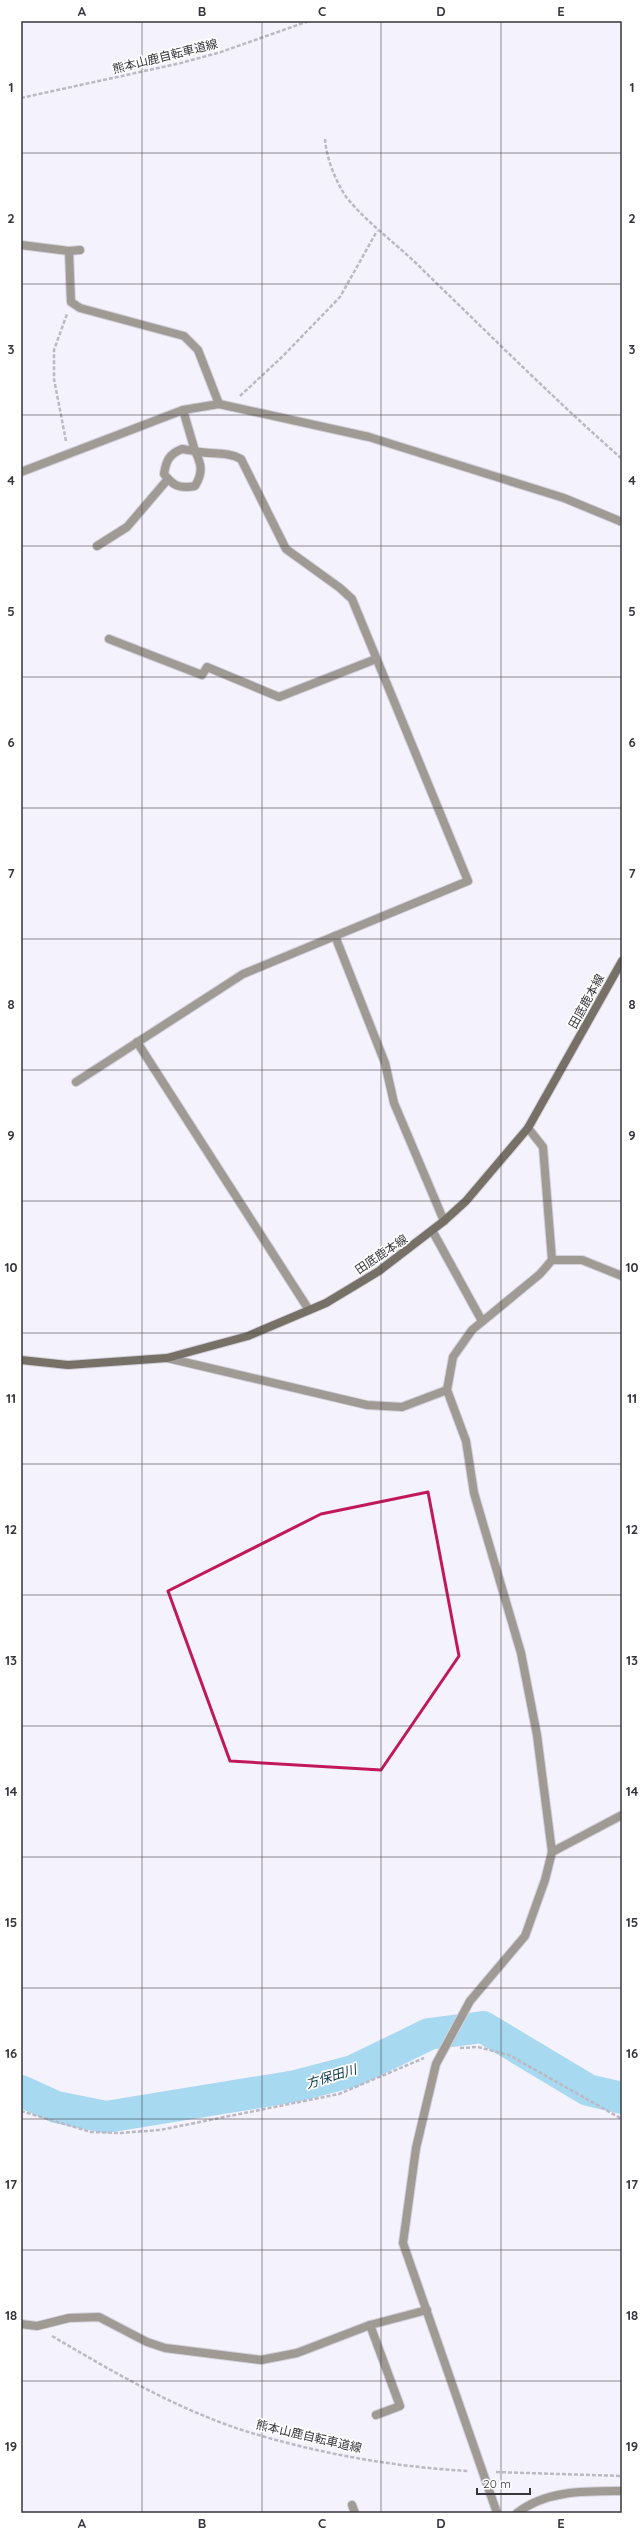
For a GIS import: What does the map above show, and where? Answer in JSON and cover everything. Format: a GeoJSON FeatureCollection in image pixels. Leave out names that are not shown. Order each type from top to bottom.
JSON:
{"type":"FeatureCollection","features":[{"type":"Feature","properties":{"kind":"main road","name":"田底鹿本線"},"geometry":{"type":"LineString","coordinates":[[21,1360],[68,1365],[167,1358],[248,1336],[326,1303],[379,1271],[433,1232],[466,1201],[528,1128],[622,961]]}},
{"type":"Feature","properties":{"kind":"street"},"geometry":{"type":"LineString","coordinates":[[21,245],[69,251],[80,250]]}},
{"type":"Feature","properties":{"kind":"street"},"geometry":{"type":"LineString","coordinates":[[69,251],[71,302],[80,308],[184,336],[198,350],[219,404]]}},
{"type":"Feature","properties":{"kind":"street"},"geometry":{"type":"LineString","coordinates":[[21,472],[183,410],[219,404],[369,437],[564,498],[622,522]]}},
{"type":"Feature","properties":{"kind":"street"},"geometry":{"type":"LineString","coordinates":[[76,1082],[243,974],[468,881],[352,600],[340,588],[286,549],[241,459],[231,454],[209,455],[195,451],[182,449],[173,452],[166,463],[164,474],[172,484],[183,488],[195,486],[201,476],[202,463],[195,451],[183,410]]}},
{"type":"Feature","properties":{"kind":"street"},"geometry":{"type":"LineString","coordinates":[[97,546],[127,527],[168,479]]}},
{"type":"Feature","properties":{"kind":"street"},"geometry":{"type":"LineString","coordinates":[[110,639],[202,676],[207,667],[279,697],[376,659]]}},
{"type":"Feature","properties":{"kind":"street"},"geometry":{"type":"LineString","coordinates":[[334,936],[385,1063],[394,1103],[444,1222]]}},
{"type":"Feature","properties":{"kind":"street"},"geometry":{"type":"LineString","coordinates":[[137,1042],[309,1310]]}},
{"type":"Feature","properties":{"kind":"street"},"geometry":{"type":"LineString","coordinates":[[497,2513],[484,2471],[403,2243],[416,2148],[436,2064],[470,2001],[525,1936],[545,1880],[552,1852],[538,1735],[521,1653],[474,1493],[466,1441],[447,1390],[453,1357],[472,1330],[540,1274],[552,1260],[543,1147],[528,1128]]}},
{"type":"Feature","properties":{"kind":"street"},"geometry":{"type":"LineString","coordinates":[[433,1232],[482,1321]]}},
{"type":"Feature","properties":{"kind":"street"},"geometry":{"type":"LineString","coordinates":[[552,1260],[582,1260],[622,1276]]}},
{"type":"Feature","properties":{"kind":"street"},"geometry":{"type":"LineString","coordinates":[[167,1358],[366,1405],[402,1407],[447,1390]]}},
{"type":"Feature","properties":{"kind":"street"},"geometry":{"type":"LineString","coordinates":[[552,1852],[622,1814]]}},
{"type":"Feature","properties":{"kind":"street"},"geometry":{"type":"LineString","coordinates":[[21,2324],[37,2326],[69,2318],[100,2317],[147,2342],[165,2348],[261,2360],[297,2353],[370,2325],[427,2310]]}},
{"type":"Feature","properties":{"kind":"street"},"geometry":{"type":"LineString","coordinates":[[370,2325],[400,2406],[376,2415]]}},
{"type":"Feature","properties":{"kind":"street"},"geometry":{"type":"LineString","coordinates":[[517,2513],[526,2506],[551,2495],[594,2491],[622,2491]]}},
{"type":"Feature","properties":{"kind":"path","name":"熊本山鹿自転車道線"},"geometry":{"type":"LineString","coordinates":[[21,98],[182,63],[221,52],[309,21]]}},
{"type":"Feature","properties":{"kind":"path"},"geometry":{"type":"LineString","coordinates":[[325,139],[331,166],[346,196],[377,231],[412,258],[550,395],[622,459]]}},
{"type":"Feature","properties":{"kind":"path"},"geometry":{"type":"LineString","coordinates":[[229,406],[282,357],[340,297],[377,231]]}},
{"type":"Feature","properties":{"kind":"path"},"geometry":{"type":"LineString","coordinates":[[69,454],[54,379],[54,350],[71,302]]}},
{"type":"Feature","properties":{"kind":"path"},"geometry":{"type":"LineString","coordinates":[[21,2111],[91,2132],[120,2133],[160,2130],[339,2094],[444,2049],[478,2047],[509,2055],[622,2119]]}},
{"type":"Feature","properties":{"kind":"path","name":"熊本山鹿自転車道線"},"geometry":{"type":"LineString","coordinates":[[37,2326],[105,2367],[168,2399],[242,2429],[287,2442],[372,2460],[426,2468],[622,2476]]}},
{"type":"Feature","properties":{"kind":"highlighted area"},"geometry":{"type":"Polygon","coordinates":[[[428,1492],[459,1656],[381,1770],[230,1761],[168,1591],[321,1514],[428,1492]]]}},
{"type":"Feature","properties":{"kind":"waterway","name":"方保田川"},"geometry":{"type":"LineString","coordinates":[[21,2091],[56,2107],[106,2117],[296,2086],[353,2071],[429,2034],[483,2027],[588,2090],[622,2098]]}}]}
